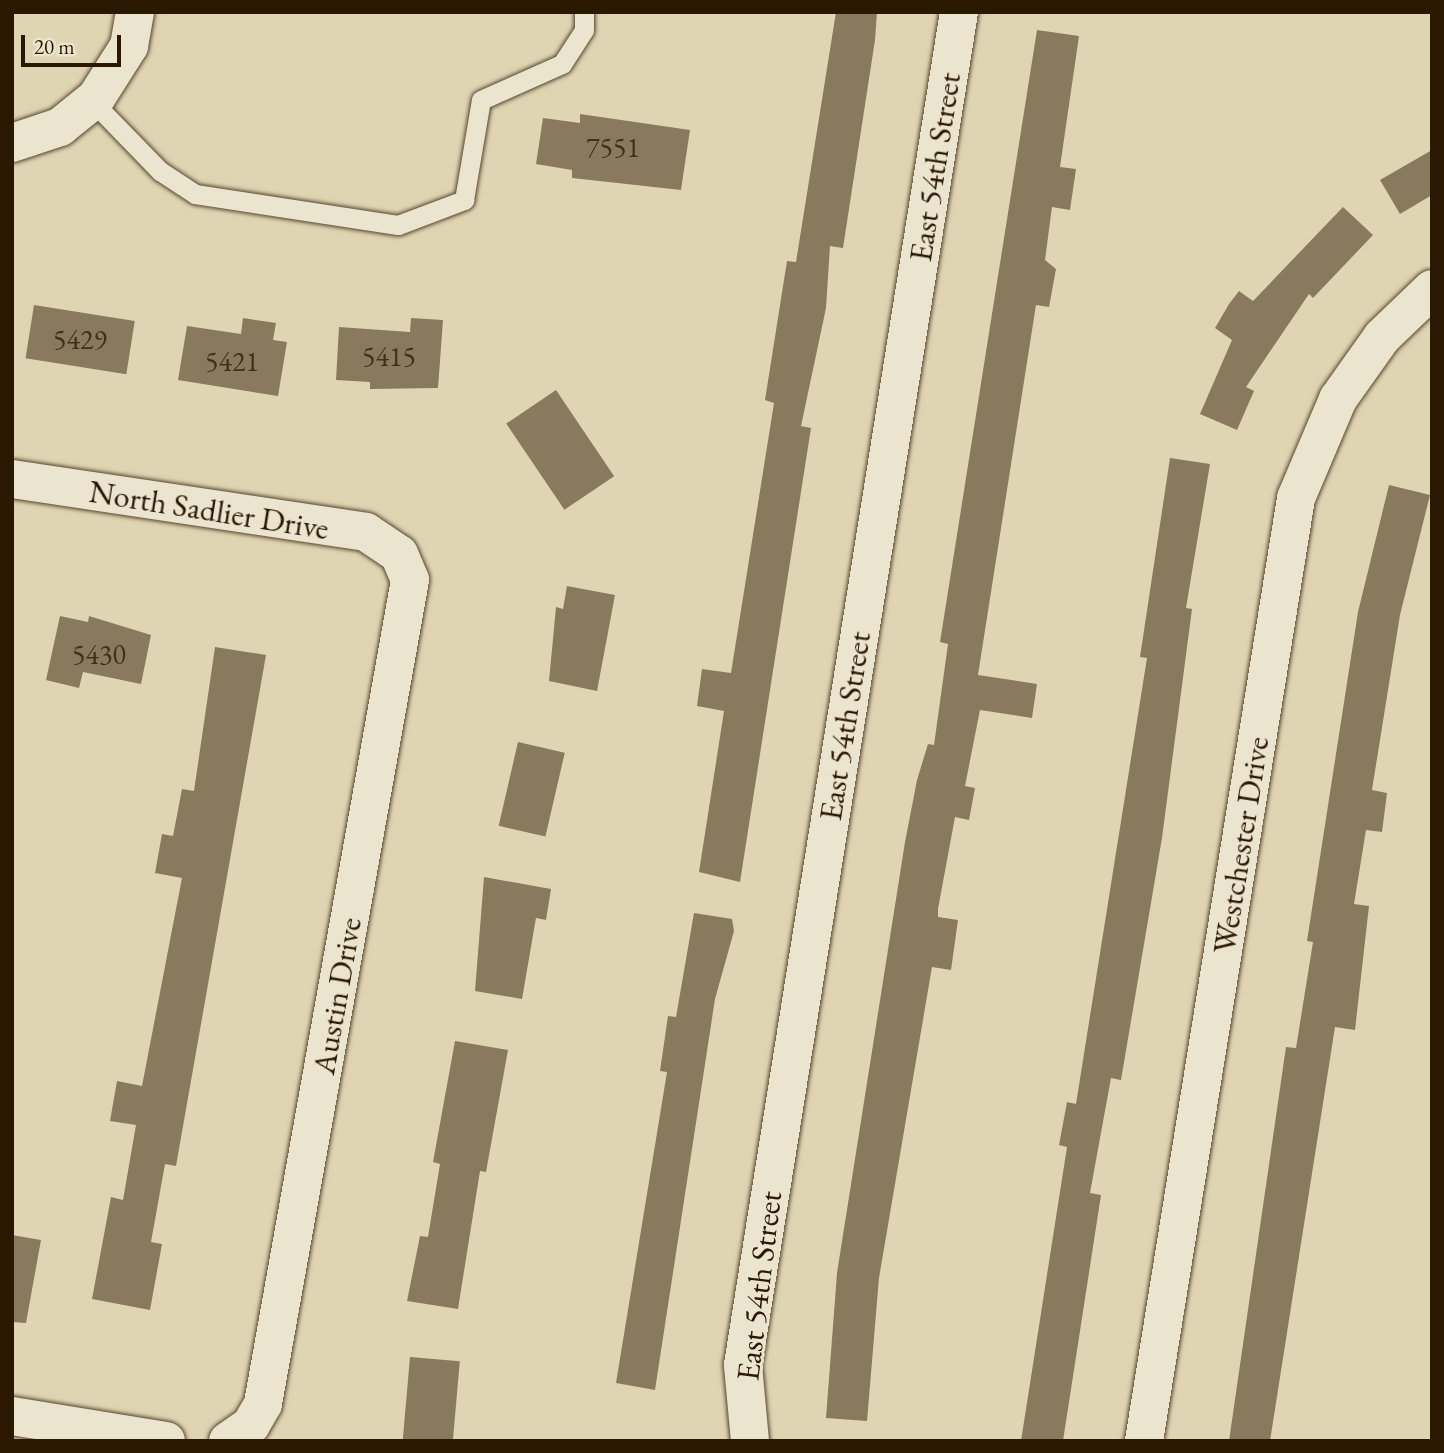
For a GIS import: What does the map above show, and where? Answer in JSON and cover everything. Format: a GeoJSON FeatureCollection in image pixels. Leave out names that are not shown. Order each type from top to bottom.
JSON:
{"type":"FeatureCollection","features":[{"type":"Feature","properties":{"kind":"street"},"geometry":{"type":"LineString","coordinates":[[12,143],[60,127],[92,101],[129,46],[135,12]]}},
{"type":"Feature","properties":{"kind":"street","name":"East 54th Street"},"geometry":{"type":"LineString","coordinates":[[750,1441],[743,1365],[959,12]]}},
{"type":"Feature","properties":{"kind":"street","name":"Westchester Drive"},"geometry":{"type":"LineString","coordinates":[[1144,1441],[1296,498],[1338,399],[1382,337],[1432,289]]}},
{"type":"Feature","properties":{"kind":"street","name":"North Sadlier Drive"},"geometry":{"type":"LineString","coordinates":[[12,480],[366,533],[399,554]]}},
{"type":"Feature","properties":{"kind":"street","name":"Austin Drive"},"geometry":{"type":"LineString","coordinates":[[235,1437],[263,1404],[411,589],[399,554]]}},
{"type":"Feature","properties":{"kind":"street"},"geometry":{"type":"LineString","coordinates":[[14,1425],[166,1441]]}},
{"type":"Feature","properties":{"kind":"lane"},"geometry":{"type":"LineString","coordinates":[[92,101],[160,172],[195,194],[398,225],[464,200],[481,100],[562,64],[584,30],[584,12]]}},
{"type":"Feature","properties":{"kind":"building"},"geometry":{"type":"Polygon","coordinates":[[[836,12],[877,12],[875,40],[843,248],[830,246],[826,308],[801,426],[811,428],[740,882],[699,872],[724,711],[697,706],[702,669],[731,673],[774,403],[765,400],[787,261],[796,262],[836,12]]]}},
{"type":"Feature","properties":{"kind":"building"},"geometry":{"type":"Polygon","coordinates":[[[1037,30],[1079,36],[1060,167],[1076,169],[1070,210],[1052,207],[1045,260],[1056,269],[1049,307],[1036,305],[978,675],[1037,684],[1032,718],[980,710],[965,786],[975,788],[969,820],[955,817],[938,909],[938,917],[958,920],[951,970],[932,967],[879,1278],[867,1421],[826,1418],[837,1273],[905,842],[917,780],[928,744],[934,745],[948,644],[940,642],[1037,30]]]}},
{"type":"Feature","properties":{"kind":"building"},"geometry":{"type":"Polygon","coordinates":[[[580,114],[690,130],[681,190],[572,178],[572,170],[536,164],[543,118],[580,123],[580,114]]]}},
{"type":"Feature","properties":{"kind":"building"},"geometry":{"type":"Polygon","coordinates":[[[1432,150],[1432,195],[1400,214],[1380,180],[1432,150]]]}},
{"type":"Feature","properties":{"kind":"building"},"geometry":{"type":"Polygon","coordinates":[[[1343,207],[1373,235],[1313,298],[1309,294],[1246,387],[1254,391],[1237,430],[1200,414],[1232,340],[1215,328],[1229,304],[1239,291],[1253,301],[1343,207]]]}},
{"type":"Feature","properties":{"kind":"building"},"geometry":{"type":"Polygon","coordinates":[[[34,305],[135,321],[126,374],[26,358],[34,305]]]}},
{"type":"Feature","properties":{"kind":"building"},"geometry":{"type":"Polygon","coordinates":[[[243,318],[276,323],[273,340],[287,342],[278,396],[178,380],[187,326],[241,334],[243,318]]]}},
{"type":"Feature","properties":{"kind":"building"},"geometry":{"type":"Polygon","coordinates":[[[411,318],[443,320],[438,388],[370,389],[370,382],[336,380],[339,327],[410,332],[411,318]]]}},
{"type":"Feature","properties":{"kind":"building"},"geometry":{"type":"Polygon","coordinates":[[[556,390],[614,476],[564,510],[506,424],[556,390]]]}},
{"type":"Feature","properties":{"kind":"building"},"geometry":{"type":"Polygon","coordinates":[[[1170,458],[1210,464],[1186,608],[1192,609],[1162,838],[1121,1080],[1111,1078],[1090,1193],[1101,1195],[1063,1441],[1021,1441],[1067,1147],[1059,1145],[1067,1102],[1076,1104],[1147,658],[1140,657],[1170,458]]]}},
{"type":"Feature","properties":{"kind":"building"},"geometry":{"type":"Polygon","coordinates":[[[1389,485],[1430,495],[1400,615],[1372,790],[1387,793],[1382,832],[1366,830],[1354,904],[1369,906],[1355,1030],[1335,1027],[1270,1441],[1229,1441],[1286,1047],[1296,1048],[1313,942],[1307,941],[1358,612],[1389,485]]]}},
{"type":"Feature","properties":{"kind":"building"},"geometry":{"type":"Polygon","coordinates":[[[567,586],[615,595],[597,691],[549,681],[556,607],[563,609],[567,586]]]}},
{"type":"Feature","properties":{"kind":"building"},"geometry":{"type":"Polygon","coordinates":[[[60,616],[88,622],[89,616],[151,635],[141,684],[83,672],[79,688],[46,680],[60,616]]]}},
{"type":"Feature","properties":{"kind":"building"},"geometry":{"type":"Polygon","coordinates":[[[215,647],[266,655],[176,1166],[165,1164],[151,1242],[162,1244],[150,1310],[92,1299],[111,1197],[123,1200],[136,1125],[110,1121],[117,1081],[142,1086],[182,878],[155,873],[162,834],[173,836],[182,789],[194,791],[215,647]]]}},
{"type":"Feature","properties":{"kind":"building"},"geometry":{"type":"Polygon","coordinates":[[[518,742],[565,753],[545,837],[499,826],[518,742]]]}},
{"type":"Feature","properties":{"kind":"building"},"geometry":{"type":"Polygon","coordinates":[[[484,877],[551,889],[546,920],[536,918],[522,999],[475,991],[484,877]]]}},
{"type":"Feature","properties":{"kind":"building"},"geometry":{"type":"Polygon","coordinates":[[[694,913],[732,919],[734,931],[715,999],[655,1390],[616,1383],[667,1072],[660,1071],[668,1016],[676,1017],[694,913]]]}},
{"type":"Feature","properties":{"kind":"building"},"geometry":{"type":"Polygon","coordinates":[[[455,1041],[508,1050],[486,1172],[480,1171],[458,1309],[407,1301],[420,1236],[428,1237],[440,1164],[433,1162],[455,1041]]]}},
{"type":"Feature","properties":{"kind":"building"},"geometry":{"type":"Polygon","coordinates":[[[12,1235],[41,1240],[26,1323],[12,1322],[12,1235]]]}},
{"type":"Feature","properties":{"kind":"building"},"geometry":{"type":"Polygon","coordinates":[[[410,1357],[460,1361],[453,1441],[403,1441],[410,1357]]]}}]}
